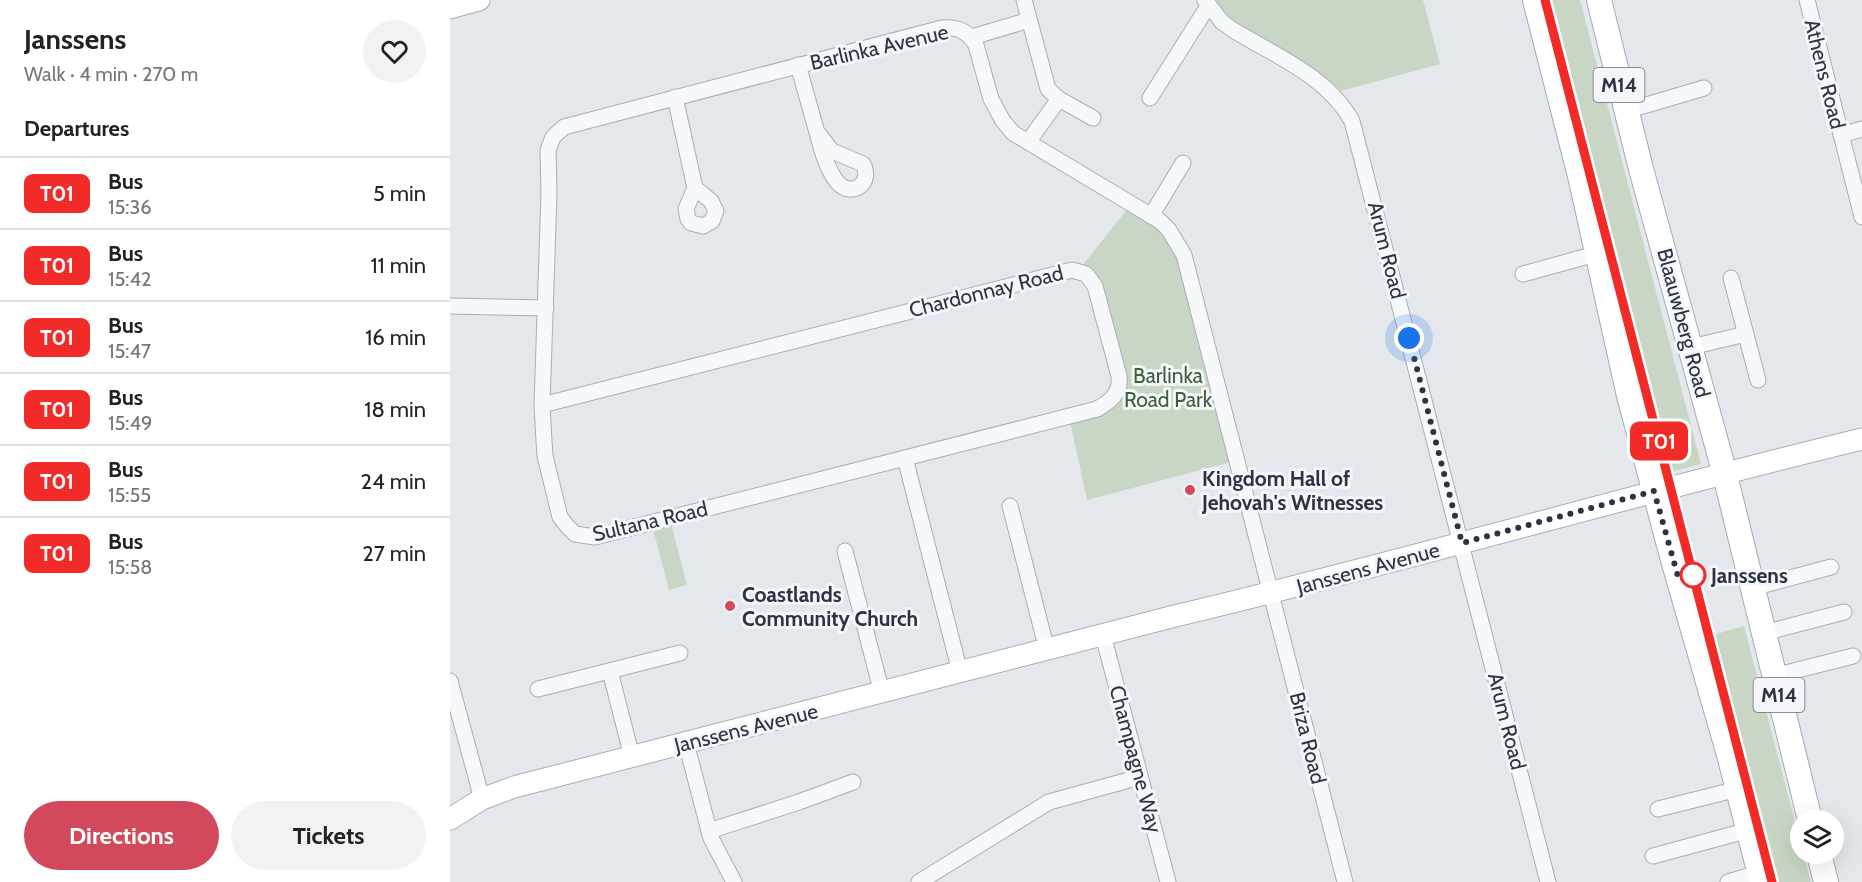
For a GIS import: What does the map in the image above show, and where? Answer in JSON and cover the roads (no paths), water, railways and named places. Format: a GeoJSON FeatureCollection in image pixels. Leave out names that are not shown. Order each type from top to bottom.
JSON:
{"type":"FeatureCollection","features":[{"type":"Feature","properties":{"kind":"main road"},"geometry":{"type":"LineString","coordinates":[[1535,0],[1599,253],[1629,396],[1761,878]]}},
{"type":"Feature","properties":{"kind":"main road","name":"Blaauwberg Road"},"geometry":{"type":"LineString","coordinates":[[1599,0],[1626,111],[1725,474],[1808,810]]}},
{"type":"Feature","properties":{"kind":"main road"},"geometry":{"type":"LineString","coordinates":[[1822,864],[1826,882]]}},
{"type":"Feature","properties":{"kind":"street"},"geometry":{"type":"LineString","coordinates":[[450,8],[479,0]]}},
{"type":"Feature","properties":{"kind":"street"},"geometry":{"type":"LineString","coordinates":[[1024,0],[1045,82],[1051,93],[1093,118]]}},
{"type":"Feature","properties":{"kind":"street","name":"Athens Road"},"geometry":{"type":"LineString","coordinates":[[1807,0],[1862,218]]}},
{"type":"Feature","properties":{"kind":"street"},"geometry":{"type":"LineString","coordinates":[[1150,98],[1207,3]]}},
{"type":"Feature","properties":{"kind":"street","name":"Arum Road"},"geometry":{"type":"LineString","coordinates":[[1207,3],[1222,22],[1233,30],[1320,81],[1338,98],[1352,121],[1548,882]]}},
{"type":"Feature","properties":{"kind":"street"},"geometry":{"type":"LineString","coordinates":[[972,38],[1029,20]]}},
{"type":"Feature","properties":{"kind":"street","name":"Barlinka Avenue"},"geometry":{"type":"LineString","coordinates":[[546,308],[548,150],[553,137],[564,126],[942,28],[963,30],[976,45],[996,110],[1013,133],[1151,216],[1169,230],[1184,255],[1271,593]]}},
{"type":"Feature","properties":{"kind":"street"},"geometry":{"type":"LineString","coordinates":[[798,65],[818,133]]}},
{"type":"Feature","properties":{"kind":"street"},"geometry":{"type":"LineString","coordinates":[[1626,111],[1704,88]]}},
{"type":"Feature","properties":{"kind":"street"},"geometry":{"type":"LineString","coordinates":[[675,97],[695,188]]}},
{"type":"Feature","properties":{"kind":"street"},"geometry":{"type":"LineString","coordinates":[[1028,142],[1059,99]]}},
{"type":"Feature","properties":{"kind":"street"},"geometry":{"type":"LineString","coordinates":[[1841,135],[1862,129]]}},
{"type":"Feature","properties":{"kind":"street"},"geometry":{"type":"LineString","coordinates":[[1151,216],[1183,163]]}},
{"type":"Feature","properties":{"kind":"street"},"geometry":{"type":"LineString","coordinates":[[1523,274],[1599,253]]}},
{"type":"Feature","properties":{"kind":"street","name":"Chardonnay Road"},"geometry":{"type":"LineString","coordinates":[[542,405],[1066,270],[1077,270],[1090,278],[1095,286],[1119,376],[1118,389],[1110,402],[1097,409],[905,458]]}},
{"type":"Feature","properties":{"kind":"street"},"geometry":{"type":"LineString","coordinates":[[1731,278],[1758,380]]}},
{"type":"Feature","properties":{"kind":"street"},"geometry":{"type":"LineString","coordinates":[[450,306],[546,308]]}},
{"type":"Feature","properties":{"kind":"street","name":"Sultana Road"},"geometry":{"type":"LineString","coordinates":[[546,308],[542,405],[545,456],[560,517],[575,534],[595,537],[905,458]]}},
{"type":"Feature","properties":{"kind":"street"},"geometry":{"type":"LineString","coordinates":[[1690,347],[1746,334]]}},
{"type":"Feature","properties":{"kind":"street","name":"Janssens Avenue"},"geometry":{"type":"LineString","coordinates":[[450,819],[482,800],[513,787],[1862,439]]}},
{"type":"Feature","properties":{"kind":"street"},"geometry":{"type":"LineString","coordinates":[[905,458],[960,672]]}},
{"type":"Feature","properties":{"kind":"street"},"geometry":{"type":"LineString","coordinates":[[1010,506],[1047,650]]}},
{"type":"Feature","properties":{"kind":"street"},"geometry":{"type":"LineString","coordinates":[[845,550],[882,693]]}},
{"type":"Feature","properties":{"kind":"street"},"geometry":{"type":"LineString","coordinates":[[1753,588],[1832,567]]}},
{"type":"Feature","properties":{"kind":"street","name":"Briza Road"},"geometry":{"type":"LineString","coordinates":[[1271,593],[1345,882]]}},
{"type":"Feature","properties":{"kind":"street"},"geometry":{"type":"LineString","coordinates":[[1764,633],[1844,612]]}},
{"type":"Feature","properties":{"kind":"street","name":"Champagne Way"},"geometry":{"type":"LineString","coordinates":[[1104,635],[1168,882]]}},
{"type":"Feature","properties":{"kind":"street"},"geometry":{"type":"LineString","coordinates":[[538,689],[680,653]]}},
{"type":"Feature","properties":{"kind":"street"},"geometry":{"type":"LineString","coordinates":[[1774,676],[1853,656]]}},
{"type":"Feature","properties":{"kind":"street"},"geometry":{"type":"LineString","coordinates":[[610,671],[632,757]]}},
{"type":"Feature","properties":{"kind":"street"},"geometry":{"type":"LineString","coordinates":[[450,681],[482,800]]}},
{"type":"Feature","properties":{"kind":"street"},"geometry":{"type":"LineString","coordinates":[[686,743],[709,831],[716,850],[734,882]]}},
{"type":"Feature","properties":{"kind":"street"},"geometry":{"type":"LineString","coordinates":[[919,882],[1049,802],[1140,777]]}},
{"type":"Feature","properties":{"kind":"street"},"geometry":{"type":"LineString","coordinates":[[709,831],[853,782]]}},
{"type":"Feature","properties":{"kind":"street"},"geometry":{"type":"LineString","coordinates":[[1658,809],[1738,789]]}},
{"type":"Feature","properties":{"kind":"street"},"geometry":{"type":"LineString","coordinates":[[1653,856],[1749,830]]}},
{"type":"Feature","properties":{"kind":"street"},"geometry":{"type":"LineString","coordinates":[[1728,882],[1761,878]]}},
{"type":"Feature","properties":{"kind":"place","name":"Kingdom Hall of Jehovah's Witnesses"},"geometry":{"type":"Point","coordinates":[1190,490]}},
{"type":"Feature","properties":{"kind":"place","name":"Janssens"},"geometry":{"type":"Point","coordinates":[1693,575]}},
{"type":"Feature","properties":{"kind":"place","name":"Coastlands Community Church"},"geometry":{"type":"Point","coordinates":[730,606]}},
{"type":"Feature","properties":{"kind":"park label","name":"Barlinka Road Park"},"geometry":{"type":"Point","coordinates":[1168,387]}}]}
